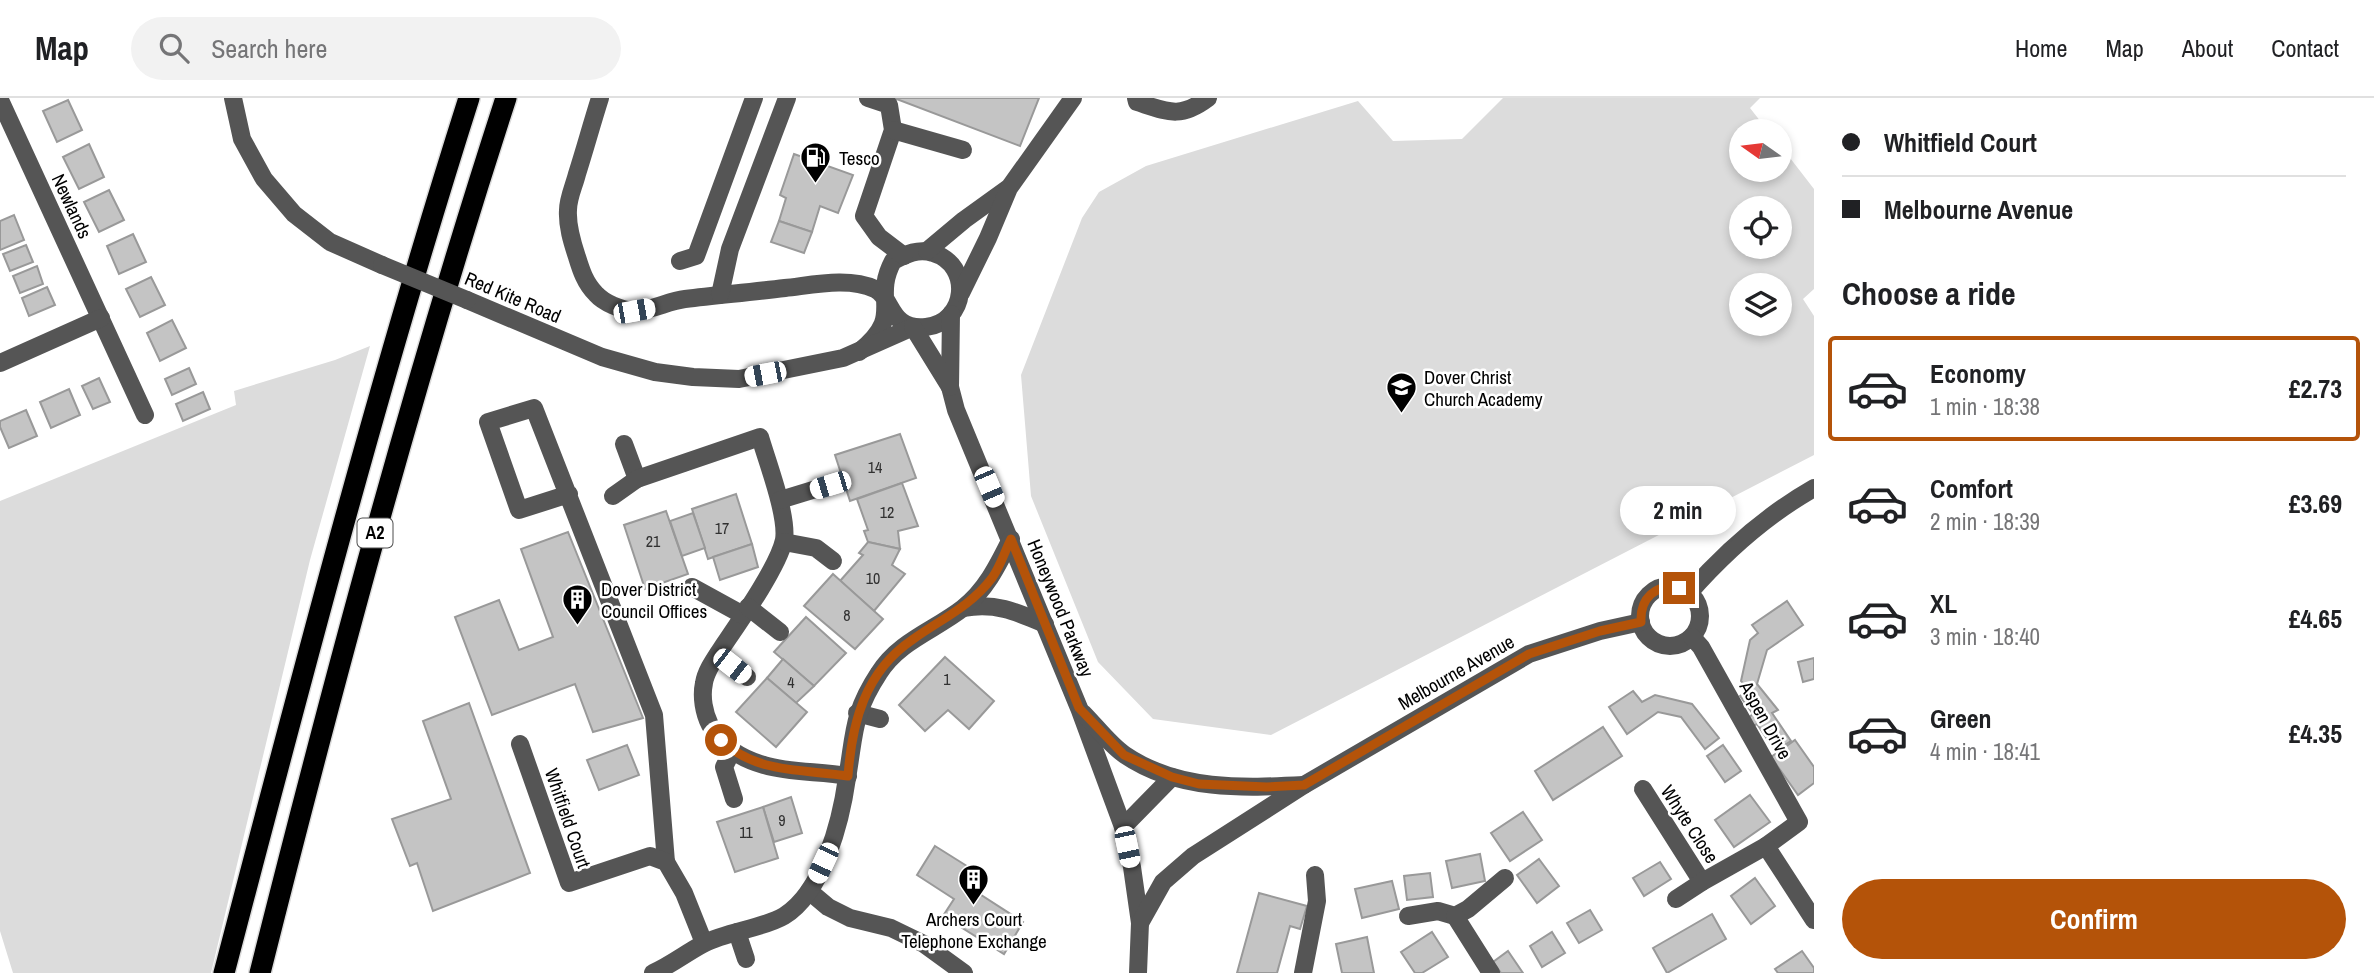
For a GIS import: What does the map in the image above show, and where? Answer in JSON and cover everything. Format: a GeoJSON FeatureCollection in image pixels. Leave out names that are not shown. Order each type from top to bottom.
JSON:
{"type":"FeatureCollection","features":[{"type":"Feature","properties":{"kind":"highway","name":"A2"},"geometry":{"type":"LineString","coordinates":[[224,973],[376,404],[426,231],[469,98]]}},
{"type":"Feature","properties":{"kind":"highway","name":"A2"},"geometry":{"type":"LineString","coordinates":[[260,973],[328,707],[408,415],[506,98]]}},
{"type":"Feature","properties":{"kind":"street","name":"Red Kite Road"},"geometry":{"type":"LineString","coordinates":[[233,98],[242,139],[264,180],[294,214],[330,242],[602,357],[656,372],[738,379],[843,358],[913,327]]}},
{"type":"Feature","properties":{"kind":"street"},"geometry":{"type":"LineString","coordinates":[[600,98],[568,212],[570,236],[583,276],[596,295],[613,306],[634,311],[684,299],[826,283],[862,284],[878,290],[893,314],[913,327],[934,326],[951,314],[958,304],[1009,188],[1073,98]]}},
{"type":"Feature","properties":{"kind":"street"},"geometry":{"type":"LineString","coordinates":[[680,261],[696,256],[754,98]]}},
{"type":"Feature","properties":{"kind":"street"},"geometry":{"type":"LineString","coordinates":[[720,295],[730,249],[787,98]]}},
{"type":"Feature","properties":{"kind":"street"},"geometry":{"type":"LineString","coordinates":[[868,98],[889,105],[893,130],[864,216],[879,237],[904,256]]}},
{"type":"Feature","properties":{"kind":"street"},"geometry":{"type":"LineString","coordinates":[[1136,98],[1137,102],[1173,114],[1201,103]]}},
{"type":"Feature","properties":{"kind":"street","name":"Newlands"},"geometry":{"type":"LineString","coordinates":[[2,108],[145,415]]}},
{"type":"Feature","properties":{"kind":"street"},"geometry":{"type":"LineString","coordinates":[[893,130],[963,150]]}},
{"type":"Feature","properties":{"kind":"street"},"geometry":{"type":"LineString","coordinates":[[927,251],[1009,188]]}},
{"type":"Feature","properties":{"kind":"street"},"geometry":{"type":"LineString","coordinates":[[859,352],[881,331],[886,318],[884,294],[888,271],[893,261],[915,251],[941,255],[951,262],[960,281],[961,293]]}},
{"type":"Feature","properties":{"kind":"street","name":"Honeywood Parkway"},"geometry":{"type":"LineString","coordinates":[[951,314],[950,387],[956,410],[1079,708],[1123,827],[1140,923],[1138,973]]}},
{"type":"Feature","properties":{"kind":"street"},"geometry":{"type":"LineString","coordinates":[[0,363],[101,318]]}},
{"type":"Feature","properties":{"kind":"street","name":"Honeywood Parkway"},"geometry":{"type":"LineString","coordinates":[[913,327],[950,387]]}},
{"type":"Feature","properties":{"kind":"street"},"geometry":{"type":"LineString","coordinates":[[569,494],[519,510],[488,422],[534,408],[569,494],[654,715],[666,862],[684,893],[704,943]]}},
{"type":"Feature","properties":{"kind":"street"},"geometry":{"type":"LineString","coordinates":[[613,496],[637,479],[760,437],[780,500],[784,542],[775,564],[718,654],[704,683],[703,702],[713,731],[732,751],[767,766],[848,776]]}},
{"type":"Feature","properties":{"kind":"street"},"geometry":{"type":"LineString","coordinates":[[624,444],[637,479]]}},
{"type":"Feature","properties":{"kind":"street"},"geometry":{"type":"LineString","coordinates":[[780,500],[830,485]]}},
{"type":"Feature","properties":{"kind":"street"},"geometry":{"type":"LineString","coordinates":[[1689,593],[1716,562],[1753,528],[1814,488]]}},
{"type":"Feature","properties":{"kind":"street"},"geometry":{"type":"LineString","coordinates":[[653,973],[671,965],[704,943],[783,916],[809,891],[830,848],[840,815],[857,713],[881,670],[910,641],[964,608],[993,576],[1011,539]]}},
{"type":"Feature","properties":{"kind":"street"},"geometry":{"type":"LineString","coordinates":[[784,542],[816,548],[833,561]]}},
{"type":"Feature","properties":{"kind":"street"},"geometry":{"type":"LineString","coordinates":[[1669,586],[1689,593],[1695,598],[1700,610],[1700,619],[1692,637],[1676,646],[1658,644],[1651,639],[1641,622],[1644,602],[1659,589],[1669,586]]}},
{"type":"Feature","properties":{"kind":"street"},"geometry":{"type":"LineString","coordinates":[[692,587],[746,611],[780,632]]}},
{"type":"Feature","properties":{"kind":"street"},"geometry":{"type":"LineString","coordinates":[[964,608],[985,605],[1006,607],[1045,624]]}},
{"type":"Feature","properties":{"kind":"street","name":"Melbourne Avenue"},"geometry":{"type":"LineString","coordinates":[[1140,923],[1163,882],[1193,856],[1304,785],[1529,654],[1600,631],[1641,622]]}},
{"type":"Feature","properties":{"kind":"street","name":"Aspen Drive"},"geometry":{"type":"LineString","coordinates":[[1692,637],[1701,647],[1799,822],[1766,846]]}},
{"type":"Feature","properties":{"kind":"street"},"geometry":{"type":"LineString","coordinates":[[718,654],[747,677]]}},
{"type":"Feature","properties":{"kind":"street","name":"Melbourne Avenue"},"geometry":{"type":"LineString","coordinates":[[1079,708],[1124,755],[1172,777],[1199,784],[1267,787],[1304,785]]}},
{"type":"Feature","properties":{"kind":"street"},"geometry":{"type":"LineString","coordinates":[[857,713],[880,719]]}},
{"type":"Feature","properties":{"kind":"street","name":"Whitfield Court"},"geometry":{"type":"LineString","coordinates":[[520,744],[569,883],[650,856],[666,862]]}},
{"type":"Feature","properties":{"kind":"street"},"geometry":{"type":"LineString","coordinates":[[732,751],[724,767],[734,799]]}},
{"type":"Feature","properties":{"kind":"street"},"geometry":{"type":"LineString","coordinates":[[1123,827],[1172,777]]}},
{"type":"Feature","properties":{"kind":"street","name":"Whyte Close"},"geometry":{"type":"LineString","coordinates":[[1643,789],[1702,882]]}},
{"type":"Feature","properties":{"kind":"street"},"geometry":{"type":"LineString","coordinates":[[1766,846],[1814,920]]}},
{"type":"Feature","properties":{"kind":"street","name":"Whyte Close"},"geometry":{"type":"LineString","coordinates":[[1676,899],[1766,846]]}},
{"type":"Feature","properties":{"kind":"street"},"geometry":{"type":"LineString","coordinates":[[1303,973],[1317,901],[1315,875]]}},
{"type":"Feature","properties":{"kind":"street"},"geometry":{"type":"LineString","coordinates":[[1455,916],[1468,909],[1505,878]]}},
{"type":"Feature","properties":{"kind":"street"},"geometry":{"type":"LineString","coordinates":[[809,891],[828,907],[850,918],[891,928],[924,944],[964,973]]}},
{"type":"Feature","properties":{"kind":"street"},"geometry":{"type":"LineString","coordinates":[[1408,916],[1438,911],[1455,916],[1491,973]]}},
{"type":"Feature","properties":{"kind":"street"},"geometry":{"type":"LineString","coordinates":[[737,932],[746,960]]}},
{"type":"Feature","properties":{"kind":"shaded area","name":"Dover Christ Church Academy"},"geometry":{"type":"Polygon","coordinates":[[[1503,98],[1760,98],[1750,108],[1759,119],[1729,119],[1729,182],[1792,182],[1792,161],[1814,189],[1814,289],[1803,299],[1814,316],[1814,455],[1271,735],[1153,719],[1098,662],[1031,496],[1021,375],[1082,218],[1099,192],[1146,166],[1358,101],[1393,141],[1462,139],[1503,98]]]}},
{"type":"Feature","properties":{"kind":"shaded area"},"geometry":{"type":"Polygon","coordinates":[[[370,346],[310,560],[211,973],[13,973],[0,931],[0,501],[236,405],[234,391],[335,360],[370,346]]]}},
{"type":"Feature","properties":{"kind":"building"},"geometry":{"type":"Polygon","coordinates":[[[894,98],[1039,98],[1020,146],[894,98]]]}},
{"type":"Feature","properties":{"kind":"building"},"geometry":{"type":"Polygon","coordinates":[[[68,100],[82,130],[57,142],[43,111],[68,100]]]}},
{"type":"Feature","properties":{"kind":"building"},"geometry":{"type":"Polygon","coordinates":[[[89,144],[104,177],[79,189],[63,157],[89,144]]]}},
{"type":"Feature","properties":{"kind":"building","name":"Tesco"},"geometry":{"type":"Polygon","coordinates":[[[794,154],[853,175],[838,213],[820,206],[812,232],[779,221],[786,198],[780,195],[794,154]]]}},
{"type":"Feature","properties":{"kind":"building"},"geometry":{"type":"Polygon","coordinates":[[[109,190],[124,220],[99,232],[84,202],[109,190]]]}},
{"type":"Feature","properties":{"kind":"building"},"geometry":{"type":"Polygon","coordinates":[[[14,215],[24,240],[0,250],[0,221],[14,215]]]}},
{"type":"Feature","properties":{"kind":"building"},"geometry":{"type":"Polygon","coordinates":[[[779,221],[812,232],[804,253],[771,242],[779,221]]]}},
{"type":"Feature","properties":{"kind":"building"},"geometry":{"type":"Polygon","coordinates":[[[133,234],[146,262],[119,274],[107,246],[133,234]]]}},
{"type":"Feature","properties":{"kind":"building"},"geometry":{"type":"Polygon","coordinates":[[[26,245],[33,262],[10,271],[3,254],[26,245]]]}},
{"type":"Feature","properties":{"kind":"building"},"geometry":{"type":"Polygon","coordinates":[[[37,266],[43,284],[20,293],[13,276],[37,266]]]}},
{"type":"Feature","properties":{"kind":"building"},"geometry":{"type":"Polygon","coordinates":[[[151,277],[165,305],[140,317],[126,289],[151,277]]]}},
{"type":"Feature","properties":{"kind":"building"},"geometry":{"type":"Polygon","coordinates":[[[47,287],[55,305],[29,316],[22,298],[47,287]]]}},
{"type":"Feature","properties":{"kind":"building"},"geometry":{"type":"Polygon","coordinates":[[[172,320],[186,348],[160,361],[147,333],[172,320]]]}},
{"type":"Feature","properties":{"kind":"building"},"geometry":{"type":"Polygon","coordinates":[[[189,368],[196,384],[172,395],[165,379],[189,368]]]}},
{"type":"Feature","properties":{"kind":"building"},"geometry":{"type":"Polygon","coordinates":[[[99,378],[110,402],[93,409],[82,386],[99,378]]]}},
{"type":"Feature","properties":{"kind":"building"},"geometry":{"type":"Polygon","coordinates":[[[69,389],[80,415],[51,428],[40,402],[69,389]]]}},
{"type":"Feature","properties":{"kind":"building"},"geometry":{"type":"Polygon","coordinates":[[[203,392],[210,409],[183,421],[176,404],[203,392]]]}},
{"type":"Feature","properties":{"kind":"building"},"geometry":{"type":"Polygon","coordinates":[[[26,410],[37,436],[9,448],[0,421],[26,410]]]}},
{"type":"Feature","properties":{"kind":"building"},"geometry":{"type":"Polygon","coordinates":[[[900,434],[916,478],[850,501],[835,455],[900,434]]]}},
{"type":"Feature","properties":{"kind":"building"},"geometry":{"type":"Polygon","coordinates":[[[902,483],[918,526],[898,531],[900,549],[868,542],[864,531],[868,530],[857,499],[902,483]]]}},
{"type":"Feature","properties":{"kind":"building"},"geometry":{"type":"Polygon","coordinates":[[[736,494],[752,544],[708,559],[692,509],[736,494]]]}},
{"type":"Feature","properties":{"kind":"building"},"geometry":{"type":"Polygon","coordinates":[[[666,511],[688,574],[645,589],[624,525],[666,511]]]}},
{"type":"Feature","properties":{"kind":"building"},"geometry":{"type":"Polygon","coordinates":[[[693,513],[705,548],[682,556],[670,521],[693,513]]]}},
{"type":"Feature","properties":{"kind":"building","name":"Dover District Council Offices"},"geometry":{"type":"Polygon","coordinates":[[[568,532],[643,718],[593,732],[575,684],[492,715],[455,617],[499,600],[519,650],[553,637],[521,549],[568,532]]]}},
{"type":"Feature","properties":{"kind":"building"},"geometry":{"type":"Polygon","coordinates":[[[868,542],[900,549],[892,565],[905,574],[874,611],[840,581],[863,555],[859,553],[868,542]]]}},
{"type":"Feature","properties":{"kind":"building"},"geometry":{"type":"Polygon","coordinates":[[[752,544],[758,567],[720,580],[713,557],[752,544]]]}},
{"type":"Feature","properties":{"kind":"building"},"geometry":{"type":"Polygon","coordinates":[[[833,574],[883,619],[855,649],[804,606],[833,574]]]}},
{"type":"Feature","properties":{"kind":"building"},"geometry":{"type":"Polygon","coordinates":[[[1787,601],[1803,625],[1767,650],[1757,684],[1778,710],[1772,713],[1791,741],[1775,751],[1757,724],[1753,726],[1748,718],[1753,714],[1740,696],[1749,690],[1741,681],[1750,640],[1758,633],[1752,625],[1787,601]]]}},
{"type":"Feature","properties":{"kind":"building"},"geometry":{"type":"Polygon","coordinates":[[[806,617],[846,653],[814,686],[774,652],[806,617]]]}},
{"type":"Feature","properties":{"kind":"building"},"geometry":{"type":"Polygon","coordinates":[[[945,657],[994,701],[969,729],[948,710],[925,731],[899,705],[945,657]]]}},
{"type":"Feature","properties":{"kind":"building"},"geometry":{"type":"Polygon","coordinates":[[[1814,658],[1814,679],[1803,682],[1798,662],[1814,658]]]}},
{"type":"Feature","properties":{"kind":"building"},"geometry":{"type":"Polygon","coordinates":[[[783,659],[814,686],[796,703],[767,678],[783,659]]]}},
{"type":"Feature","properties":{"kind":"building"},"geometry":{"type":"Polygon","coordinates":[[[767,678],[807,712],[776,747],[736,712],[767,678]]]}},
{"type":"Feature","properties":{"kind":"building"},"geometry":{"type":"Polygon","coordinates":[[[1633,691],[1642,702],[1655,695],[1692,704],[1719,738],[1705,749],[1681,717],[1658,712],[1627,734],[1609,707],[1633,691]]]}},
{"type":"Feature","properties":{"kind":"building"},"geometry":{"type":"Polygon","coordinates":[[[469,703],[530,873],[433,911],[417,863],[410,866],[392,819],[451,799],[423,721],[469,703]]]}},
{"type":"Feature","properties":{"kind":"building"},"geometry":{"type":"Polygon","coordinates":[[[1603,727],[1622,756],[1553,800],[1535,771],[1603,727]]]}},
{"type":"Feature","properties":{"kind":"building"},"geometry":{"type":"Polygon","coordinates":[[[1795,740],[1814,767],[1814,783],[1798,795],[1771,757],[1795,740]]]}},
{"type":"Feature","properties":{"kind":"building"},"geometry":{"type":"Polygon","coordinates":[[[627,745],[639,775],[599,790],[587,760],[627,745]]]}},
{"type":"Feature","properties":{"kind":"building"},"geometry":{"type":"Polygon","coordinates":[[[1723,745],[1741,771],[1725,782],[1707,756],[1723,745]]]}},
{"type":"Feature","properties":{"kind":"building"},"geometry":{"type":"Polygon","coordinates":[[[1750,795],[1770,822],[1734,847],[1715,820],[1750,795]]]}},
{"type":"Feature","properties":{"kind":"building"},"geometry":{"type":"Polygon","coordinates":[[[791,797],[802,833],[774,842],[763,807],[791,797]]]}},
{"type":"Feature","properties":{"kind":"building"},"geometry":{"type":"Polygon","coordinates":[[[763,807],[778,858],[735,872],[717,822],[763,807]]]}},
{"type":"Feature","properties":{"kind":"building"},"geometry":{"type":"Polygon","coordinates":[[[1523,812],[1542,840],[1510,861],[1491,833],[1523,812]]]}},
{"type":"Feature","properties":{"kind":"building","name":"Archers Court Telephone Exchange"},"geometry":{"type":"Polygon","coordinates":[[[935,846],[970,868],[961,882],[1023,922],[1004,954],[943,916],[954,899],[917,875],[935,846]]]}},
{"type":"Feature","properties":{"kind":"building"},"geometry":{"type":"Polygon","coordinates":[[[1480,854],[1485,881],[1452,888],[1446,861],[1480,854]]]}},
{"type":"Feature","properties":{"kind":"building"},"geometry":{"type":"Polygon","coordinates":[[[1539,859],[1559,886],[1537,903],[1517,875],[1539,859]]]}},
{"type":"Feature","properties":{"kind":"building"},"geometry":{"type":"Polygon","coordinates":[[[1660,862],[1671,879],[1644,896],[1633,878],[1660,862]]]}},
{"type":"Feature","properties":{"kind":"building"},"geometry":{"type":"Polygon","coordinates":[[[1430,873],[1433,897],[1407,900],[1404,876],[1430,873]]]}},
{"type":"Feature","properties":{"kind":"building"},"geometry":{"type":"Polygon","coordinates":[[[1755,878],[1775,906],[1751,924],[1731,896],[1755,878]]]}},
{"type":"Feature","properties":{"kind":"building"},"geometry":{"type":"Polygon","coordinates":[[[1392,881],[1399,909],[1362,918],[1355,889],[1392,881]]]}},
{"type":"Feature","properties":{"kind":"building"},"geometry":{"type":"Polygon","coordinates":[[[1259,893],[1307,906],[1300,929],[1290,926],[1277,973],[1237,973],[1259,893]]]}},
{"type":"Feature","properties":{"kind":"building"},"geometry":{"type":"Polygon","coordinates":[[[1590,910],[1602,930],[1579,943],[1567,923],[1590,910]]]}},
{"type":"Feature","properties":{"kind":"building"},"geometry":{"type":"Polygon","coordinates":[[[1712,914],[1726,939],[1667,973],[1653,948],[1712,914]]]}},
{"type":"Feature","properties":{"kind":"building"},"geometry":{"type":"Polygon","coordinates":[[[1432,932],[1448,957],[1422,973],[1415,973],[1401,952],[1432,932]]]}},
{"type":"Feature","properties":{"kind":"building"},"geometry":{"type":"Polygon","coordinates":[[[1552,932],[1565,953],[1542,967],[1530,946],[1552,932]]]}},
{"type":"Feature","properties":{"kind":"building"},"geometry":{"type":"Polygon","coordinates":[[[1367,937],[1374,973],[1342,973],[1336,944],[1367,937]]]}},
{"type":"Feature","properties":{"kind":"building"},"geometry":{"type":"Polygon","coordinates":[[[1508,951],[1523,973],[1501,973],[1493,962],[1508,951]]]}},
{"type":"Feature","properties":{"kind":"building"},"geometry":{"type":"Polygon","coordinates":[[[1802,951],[1814,968],[1814,973],[1778,973],[1775,969],[1802,951]]]}},
{"type":"Feature","properties":{"kind":"place","name":"Tesco"},"geometry":{"type":"Point","coordinates":[816,185]}},
{"type":"Feature","properties":{"kind":"place","name":"Dover Christ Church Academy"},"geometry":{"type":"Point","coordinates":[1401,415]}},
{"type":"Feature","properties":{"kind":"place","name":"Dover District Council Offices"},"geometry":{"type":"Point","coordinates":[578,627]}},
{"type":"Feature","properties":{"kind":"place","name":"Archers Court Telephone Exchange"},"geometry":{"type":"Point","coordinates":[974,907]}},
{"type":"Feature","properties":{"kind":"route"},"geometry":{"type":"LineString","coordinates":[[721,740],[732,751],[767,766],[848,776],[849,753],[857,713],[881,670],[910,641],[964,608],[993,576],[1011,539],[1079,708],[1124,755],[1182,781],[1199,784],[1267,787],[1304,785],[1529,654],[1600,631],[1641,622],[1644,602],[1650,594],[1669,586],[1679,588]]}}]}
